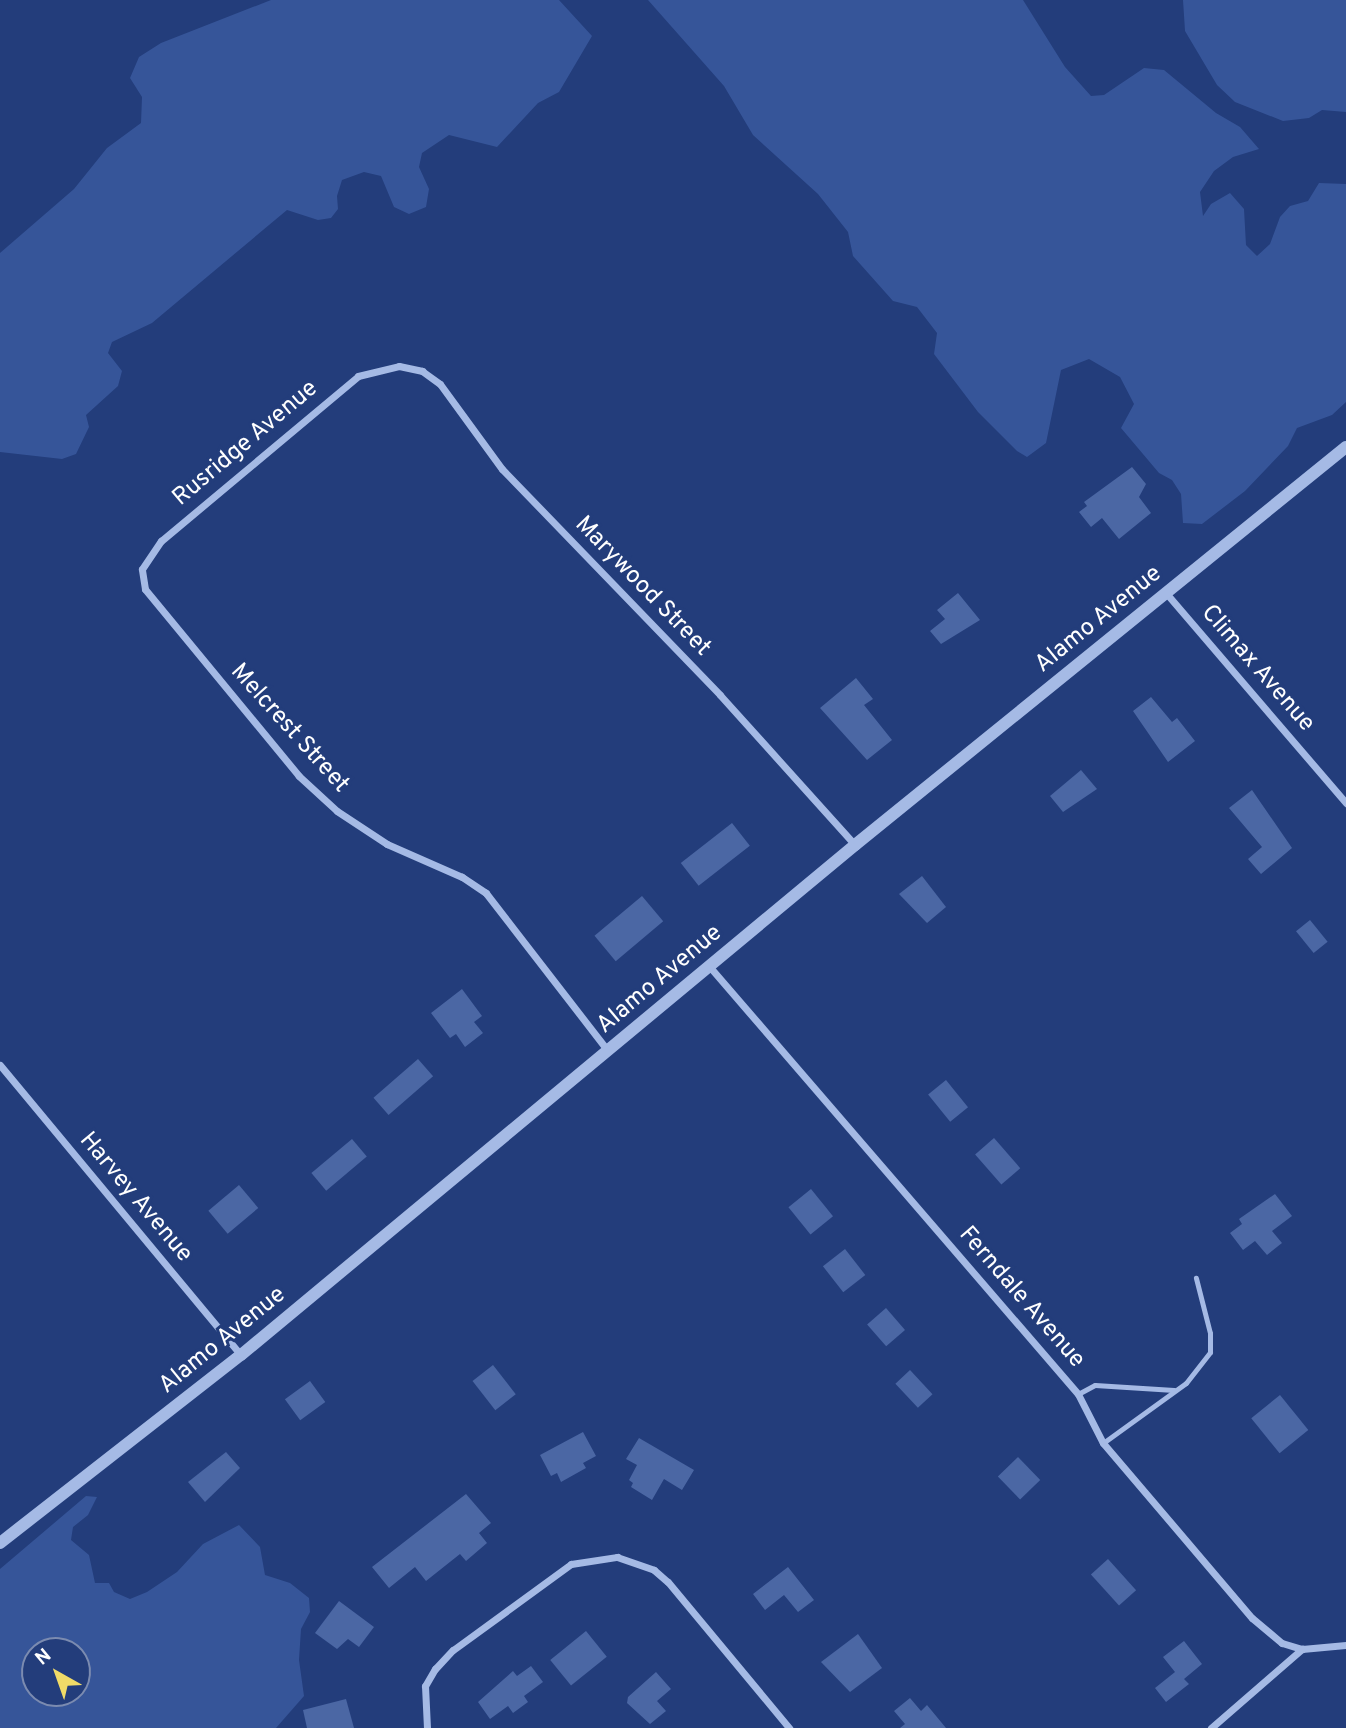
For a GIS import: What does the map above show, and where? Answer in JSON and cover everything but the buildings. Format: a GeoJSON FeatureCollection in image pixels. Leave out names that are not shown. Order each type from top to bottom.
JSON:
{"type":"FeatureCollection","features":[{"type":"Feature","properties":{"kind":"street","name":"Rusridge Avenue"},"geometry":{"type":"LineString","coordinates":[[142,579],[147,558],[161,541],[358,376],[398,366]]}},
{"type":"Feature","properties":{"kind":"street","name":"Marywood Street"},"geometry":{"type":"LineString","coordinates":[[398,366],[422,372],[440,384],[502,469],[710,685],[855,845]]}},
{"type":"Feature","properties":{"kind":"street","name":"Alamo Avenue"},"geometry":{"type":"LineString","coordinates":[[0,1544],[241,1355],[855,845],[1346,447]]}},
{"type":"Feature","properties":{"kind":"street","name":"Melcrest Street"},"geometry":{"type":"LineString","coordinates":[[142,579],[150,598],[299,776],[337,811],[387,844],[462,877],[486,893],[608,1051]]}},
{"type":"Feature","properties":{"kind":"street","name":"Climax Avenue"},"geometry":{"type":"LineString","coordinates":[[1166,593],[1346,803]]}},
{"type":"Feature","properties":{"kind":"street","name":"Ferndale Avenue"},"geometry":{"type":"LineString","coordinates":[[709,966],[1078,1394],[1102,1443],[1252,1618],[1282,1643],[1302,1649]]}},
{"type":"Feature","properties":{"kind":"street","name":"Harvey Avenue"},"geometry":{"type":"LineString","coordinates":[[0,1065],[241,1355]]}},
{"type":"Feature","properties":{"kind":"street"},"geometry":{"type":"LineString","coordinates":[[427,1728],[425,1686],[435,1669],[551,1578],[586,1559],[617,1557],[654,1570],[789,1728]]}},
{"type":"Feature","properties":{"kind":"street"},"geometry":{"type":"LineString","coordinates":[[1211,1728],[1302,1649],[1346,1645]]}},
{"type":"Feature","properties":{"kind":"lane"},"geometry":{"type":"LineString","coordinates":[[1102,1443],[1175,1391],[1201,1368],[1210,1352],[1210,1333],[1196,1278]]}},
{"type":"Feature","properties":{"kind":"lane"},"geometry":{"type":"LineString","coordinates":[[1078,1394],[1095,1385],[1175,1391]]}},
{"type":"Feature","properties":{"kind":"shaded area"},"geometry":{"type":"Polygon","coordinates":[[[271,0],[559,0],[592,36],[559,92],[538,103],[497,147],[449,135],[422,153],[419,167],[429,189],[426,207],[409,214],[394,207],[381,176],[364,172],[342,180],[337,196],[338,209],[331,218],[318,220],[287,210],[152,323],[112,342],[108,353],[122,371],[118,386],[86,415],[89,427],[76,454],[62,459],[0,452],[0,253],[74,189],[107,148],[141,123],[142,97],[130,78],[139,57],[161,43],[271,0]]]}},
{"type":"Feature","properties":{"kind":"shaded area"},"geometry":{"type":"Polygon","coordinates":[[[648,0],[1023,0],[1065,67],[1091,96],[1104,95],[1144,68],[1164,70],[1216,113],[1240,127],[1259,149],[1233,157],[1214,171],[1200,192],[1203,216],[1211,204],[1230,193],[1244,209],[1246,245],[1257,256],[1270,244],[1280,217],[1290,206],[1308,201],[1319,183],[1346,184],[1346,402],[1332,415],[1297,428],[1288,446],[1245,491],[1202,524],[1183,523],[1181,494],[1172,480],[1159,473],[1121,428],[1134,404],[1120,377],[1089,359],[1061,370],[1046,443],[1027,457],[1017,451],[978,412],[934,354],[937,333],[917,307],[893,301],[853,256],[848,232],[818,194],[753,135],[724,86],[648,0]]]}},
{"type":"Feature","properties":{"kind":"shaded area"},"geometry":{"type":"Polygon","coordinates":[[[1183,0],[1346,0],[1346,112],[1322,110],[1309,118],[1283,121],[1235,102],[1217,85],[1185,31],[1183,0]]]}},
{"type":"Feature","properties":{"kind":"shaded area"},"geometry":{"type":"Polygon","coordinates":[[[86,1496],[97,1497],[88,1515],[73,1527],[71,1540],[89,1555],[95,1583],[109,1583],[114,1592],[130,1599],[147,1592],[177,1572],[203,1544],[239,1525],[260,1547],[265,1575],[290,1583],[309,1598],[310,1612],[301,1629],[299,1660],[304,1696],[276,1728],[0,1728],[0,1569],[86,1496]]]}}]}
